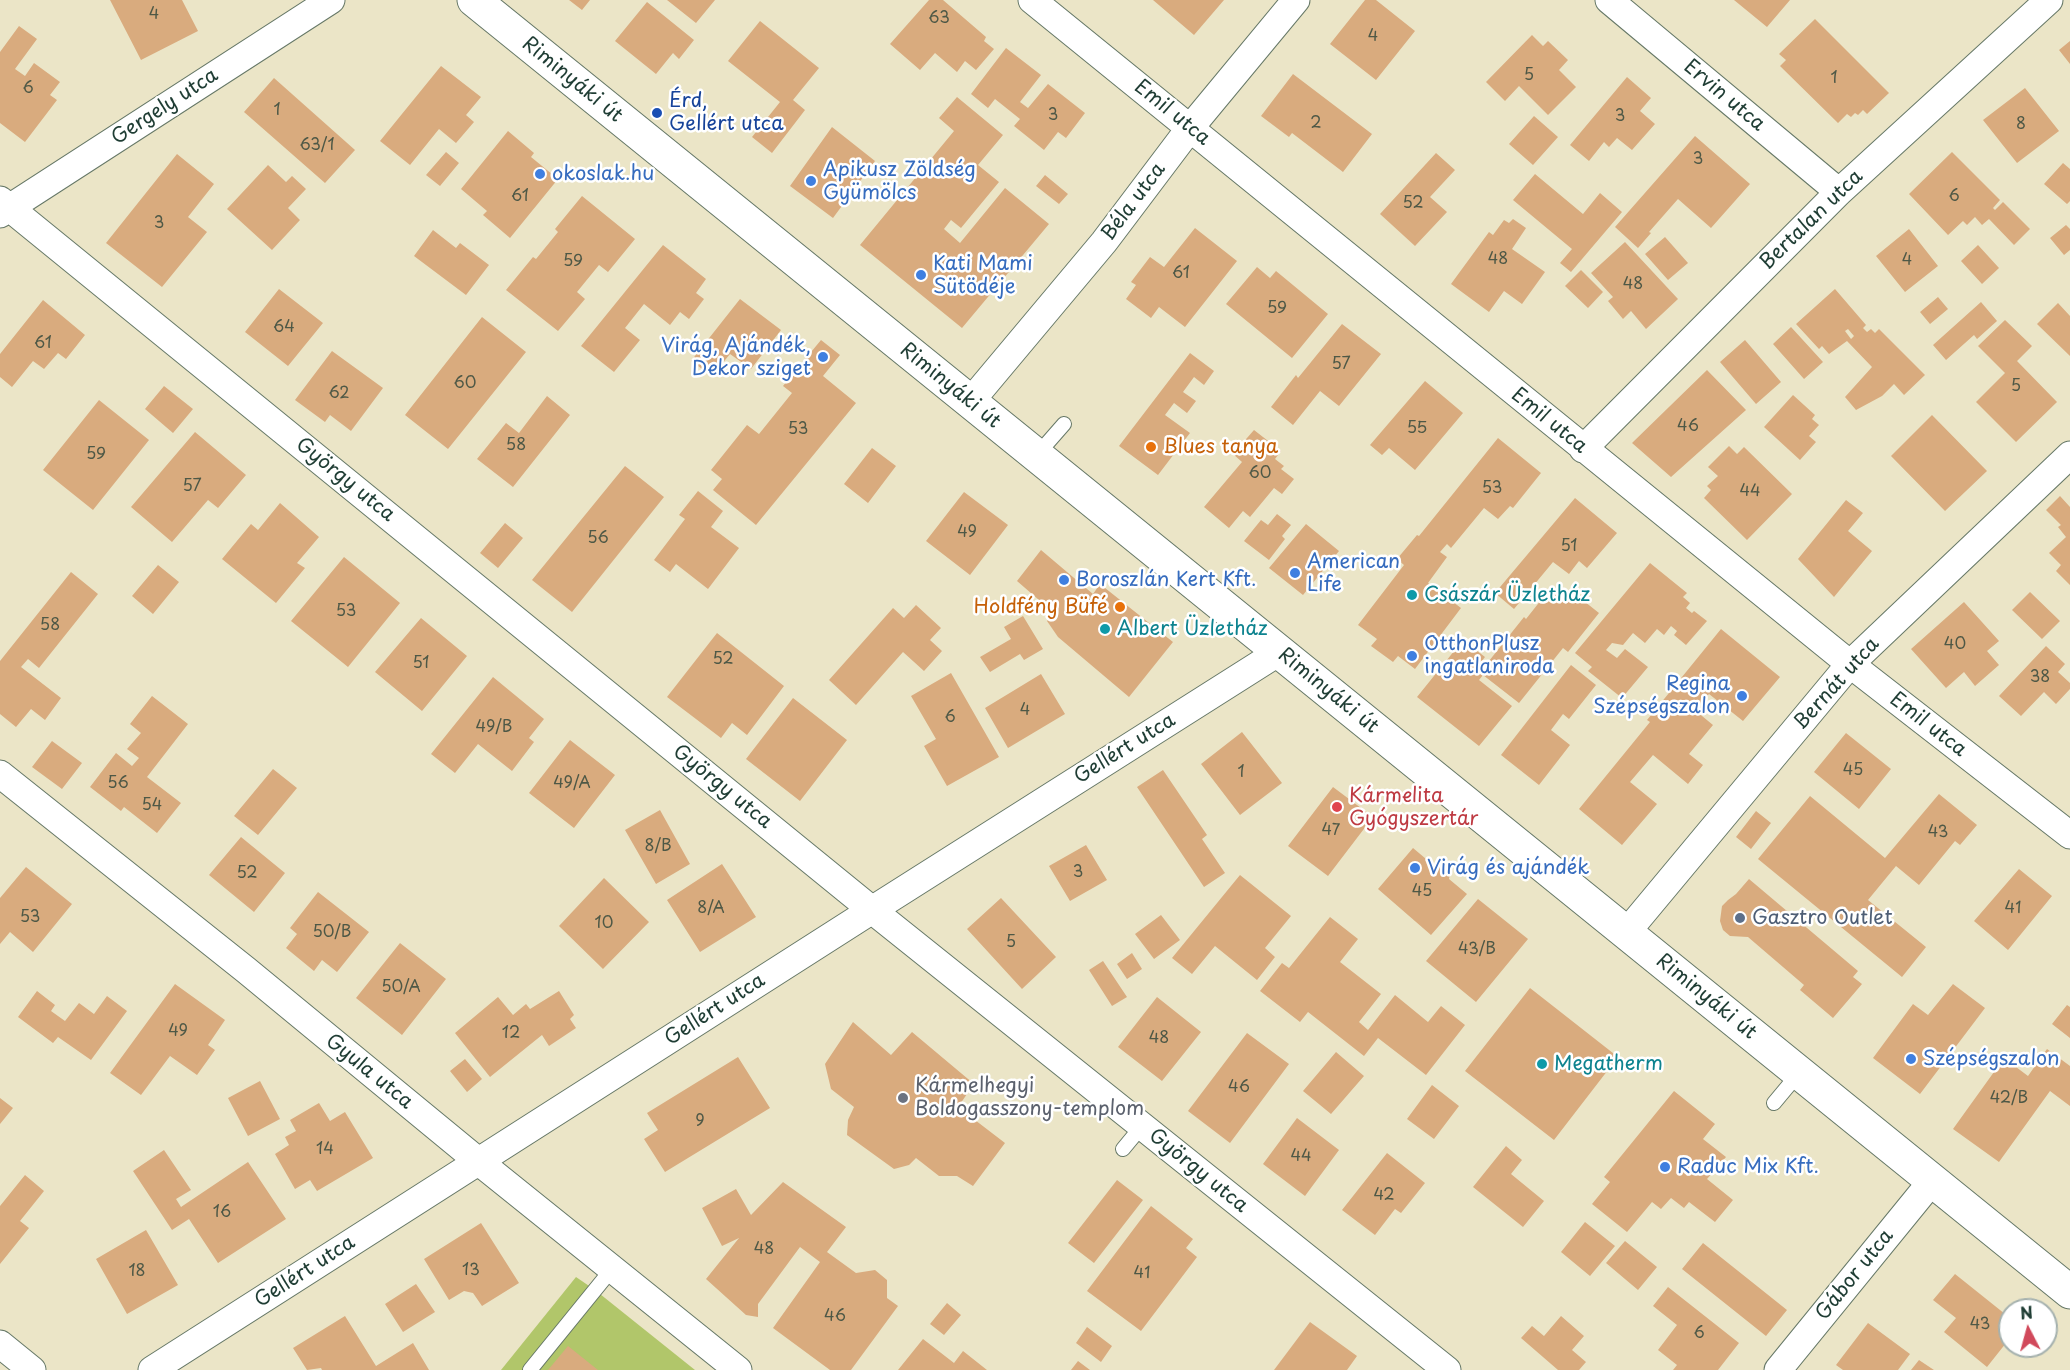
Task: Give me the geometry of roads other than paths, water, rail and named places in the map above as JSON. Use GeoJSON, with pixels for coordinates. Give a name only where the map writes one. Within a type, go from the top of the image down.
{"type":"FeatureCollection","features":[{"type":"Feature","properties":{"kind":"main road","name":"Riminyáki út"},"geometry":{"type":"LineString","coordinates":[[474,0],[2070,1292]]}},
{"type":"Feature","properties":{"kind":"street","name":"Gergely utca"},"geometry":{"type":"LineString","coordinates":[[3,208],[330,0]]}},
{"type":"Feature","properties":{"kind":"street","name":"Emil utca"},"geometry":{"type":"LineString","coordinates":[[1032,0],[1850,664],[2070,835]]}},
{"type":"Feature","properties":{"kind":"street","name":"Béla utca"},"geometry":{"type":"LineString","coordinates":[[970,402],[1104,242],[1190,128],[1296,0]]}},
{"type":"Feature","properties":{"kind":"street","name":"Ervin utca"},"geometry":{"type":"LineString","coordinates":[[1610,0],[1839,192]]}},
{"type":"Feature","properties":{"kind":"street","name":"Bertalan utca"},"geometry":{"type":"LineString","coordinates":[[1583,449],[1839,192],[2049,0]]}},
{"type":"Feature","properties":{"kind":"street","name":"György utca"},"geometry":{"type":"LineString","coordinates":[[3,208],[872,910],[1447,1370]]}},
{"type":"Feature","properties":{"kind":"street","name":"Bernát utca"},"geometry":{"type":"LineString","coordinates":[[1626,933],[1850,664],[2070,455]]}},
{"type":"Feature","properties":{"kind":"street","name":"Gellért utca"},"geometry":{"type":"LineString","coordinates":[[152,1370],[1279,652]]}},
{"type":"Feature","properties":{"kind":"street","name":"Gyula utca"},"geometry":{"type":"LineString","coordinates":[[0,774],[246,970],[478,1161],[738,1370]]}},
{"type":"Feature","properties":{"kind":"street","name":"Gábor utca"},"geometry":{"type":"LineString","coordinates":[[1778,1370],[1932,1181]]}},
{"type":"Feature","properties":{"kind":"street"},"geometry":{"type":"LineString","coordinates":[[0,1344],[32,1370]]}},
{"type":"Feature","properties":{"kind":"lane"},"geometry":{"type":"LineString","coordinates":[[1036,456],[1064,424]]}},
{"type":"Feature","properties":{"kind":"lane"},"geometry":{"type":"LineString","coordinates":[[1774,1103],[1800,1073]]}},
{"type":"Feature","properties":{"kind":"lane"},"geometry":{"type":"LineString","coordinates":[[1123,1149],[1142,1126]]}},
{"type":"Feature","properties":{"kind":"lane"},"geometry":{"type":"LineString","coordinates":[[530,1370],[612,1269]]}},
{"type":"Feature","properties":{"kind":"place","name":"Érd, Gellért utca"},"geometry":{"type":"Point","coordinates":[657,113]}},
{"type":"Feature","properties":{"kind":"place","name":"okoslak.hu"},"geometry":{"type":"Point","coordinates":[540,174]}},
{"type":"Feature","properties":{"kind":"place","name":"Apikusz Zöldség Gyümölcs"},"geometry":{"type":"Point","coordinates":[811,181]}},
{"type":"Feature","properties":{"kind":"place","name":"Kati Mami Sütödéje"},"geometry":{"type":"Point","coordinates":[921,275]}},
{"type":"Feature","properties":{"kind":"place","name":"Virág, Ajándék, Dekor sziget"},"geometry":{"type":"Point","coordinates":[823,357]}},
{"type":"Feature","properties":{"kind":"place","name":"Blues tanya"},"geometry":{"type":"Point","coordinates":[1151,447]}},
{"type":"Feature","properties":{"kind":"place","name":"American Life"},"geometry":{"type":"Point","coordinates":[1295,573]}},
{"type":"Feature","properties":{"kind":"place","name":"Boroszlán Kert Kft."},"geometry":{"type":"Point","coordinates":[1064,580]}},
{"type":"Feature","properties":{"kind":"place","name":"Császár Üzletház"},"geometry":{"type":"Point","coordinates":[1412,595]}},
{"type":"Feature","properties":{"kind":"place","name":"Holdfény Büfé"},"geometry":{"type":"Point","coordinates":[1120,607]}},
{"type":"Feature","properties":{"kind":"place","name":"Albert Üzletház"},"geometry":{"type":"Point","coordinates":[1105,629]}},
{"type":"Feature","properties":{"kind":"place","name":"OtthonPlusz ingatlaniroda"},"geometry":{"type":"Point","coordinates":[1412,656]}},
{"type":"Feature","properties":{"kind":"place","name":"Regina Szépségszalon"},"geometry":{"type":"Point","coordinates":[1742,696]}},
{"type":"Feature","properties":{"kind":"place","name":"Kármelita Gyógyszertár"},"geometry":{"type":"Point","coordinates":[1337,807]}},
{"type":"Feature","properties":{"kind":"place","name":"Virág és ajándék"},"geometry":{"type":"Point","coordinates":[1415,868]}},
{"type":"Feature","properties":{"kind":"place","name":"Gasztro Outlet"},"geometry":{"type":"Point","coordinates":[1740,918]}},
{"type":"Feature","properties":{"kind":"place","name":"Szépségszalon"},"geometry":{"type":"Point","coordinates":[1911,1059]}},
{"type":"Feature","properties":{"kind":"place","name":"Megatherm"},"geometry":{"type":"Point","coordinates":[1542,1064]}},
{"type":"Feature","properties":{"kind":"place","name":"Kármelhegyi Boldogasszony-templom"},"geometry":{"type":"Point","coordinates":[903,1098]}},
{"type":"Feature","properties":{"kind":"place","name":"Raduc Mix Kft."},"geometry":{"type":"Point","coordinates":[1665,1167]}}]}
